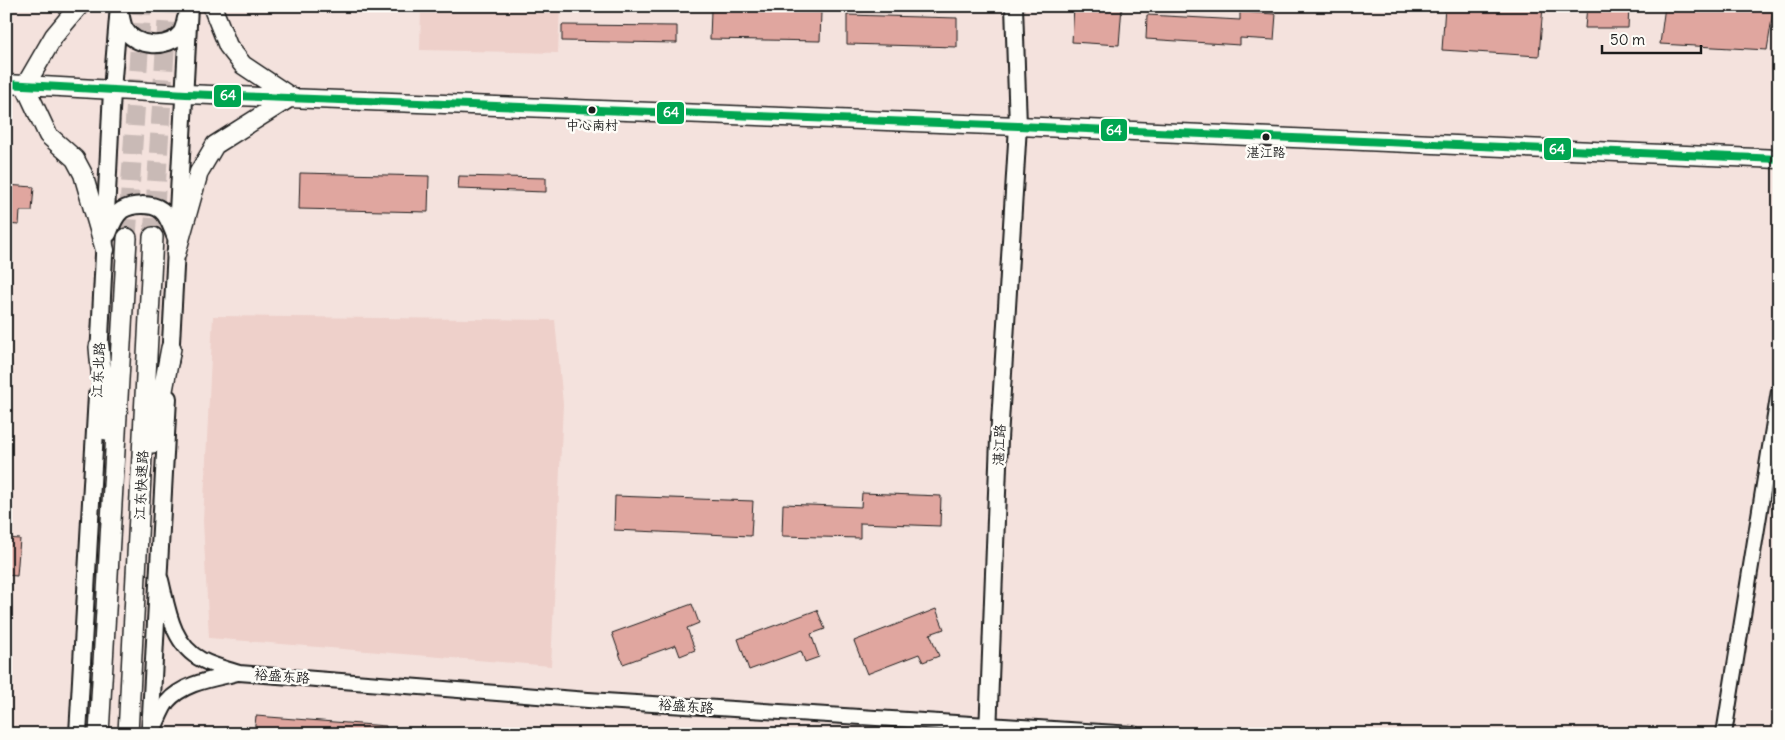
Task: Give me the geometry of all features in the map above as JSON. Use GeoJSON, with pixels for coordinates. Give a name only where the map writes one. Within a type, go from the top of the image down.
{"type":"FeatureCollection","features":[{"type":"Feature","properties":{"kind":"highway","name":"江东快速路"},"geometry":{"type":"LineString","coordinates":[[128,734],[154,237]]}},
{"type":"Feature","properties":{"kind":"highway","name":"江东快速路"},"geometry":{"type":"LineString","coordinates":[[99,734],[127,238]]}},
{"type":"Feature","properties":{"kind":"highway"},"geometry":{"type":"LineString","coordinates":[[99,347],[111,508]]}},
{"type":"Feature","properties":{"kind":"highway"},"geometry":{"type":"LineString","coordinates":[[140,508],[171,348]]}},
{"type":"Feature","properties":{"kind":"main road"},"geometry":{"type":"LineString","coordinates":[[25,86],[54,36],[79,6]]}},
{"type":"Feature","properties":{"kind":"main road"},"geometry":{"type":"LineString","coordinates":[[212,6],[228,46],[243,65],[291,97]]}},
{"type":"Feature","properties":{"kind":"main road","name":"湛江路"},"geometry":{"type":"LineString","coordinates":[[988,730],[998,439],[1018,126],[1014,6]]}},
{"type":"Feature","properties":{"kind":"main road"},"geometry":{"type":"LineString","coordinates":[[119,7],[124,28],[133,38],[146,43],[161,44],[175,38],[182,31],[189,8]]}},
{"type":"Feature","properties":{"kind":"main road","name":"江东北路"},"geometry":{"type":"LineString","coordinates":[[78,734],[112,90],[119,7]]}},
{"type":"Feature","properties":{"kind":"main road"},"geometry":{"type":"LineString","coordinates":[[151,734],[189,8]]}},
{"type":"Feature","properties":{"kind":"main road"},"geometry":{"type":"LineString","coordinates":[[6,84],[186,94],[1018,126],[1779,159]]}},
{"type":"Feature","properties":{"kind":"main road"},"geometry":{"type":"LineString","coordinates":[[25,86],[48,135],[75,159],[83,174],[105,244]]}},
{"type":"Feature","properties":{"kind":"main road"},"geometry":{"type":"LineString","coordinates":[[176,247],[198,172],[215,146],[291,97]]}},
{"type":"Feature","properties":{"kind":"main road"},"geometry":{"type":"LineString","coordinates":[[105,244],[115,218],[122,211],[137,205],[161,210],[170,222],[176,247]]}},
{"type":"Feature","properties":{"kind":"street"},"geometry":{"type":"LineString","coordinates":[[1724,734],[1779,391]]}},
{"type":"Feature","properties":{"kind":"street","name":"裕盛东路"},"geometry":{"type":"LineString","coordinates":[[159,572],[172,623],[183,646],[202,660],[239,673],[988,730],[1133,734]]}},
{"type":"Feature","properties":{"kind":"street","name":"裕盛东路"},"geometry":{"type":"LineString","coordinates":[[151,734],[167,703],[181,691],[203,681],[239,673]]}},
{"type":"Feature","properties":{"kind":"shaded area"},"geometry":{"type":"Polygon","coordinates":[[[421,6],[560,6],[558,53],[420,50],[421,6]]]}},
{"type":"Feature","properties":{"kind":"shaded area"},"geometry":{"type":"Polygon","coordinates":[[[213,316],[555,320],[563,404],[551,666],[209,638],[203,521],[213,316]]]}},
{"type":"Feature","properties":{"kind":"building"},"geometry":{"type":"Polygon","coordinates":[[[1074,6],[1122,6],[1119,45],[1072,42],[1074,6]]]}},
{"type":"Feature","properties":{"kind":"building"},"geometry":{"type":"Polygon","coordinates":[[[1445,6],[1543,6],[1539,56],[1442,50],[1445,6]]]}},
{"type":"Feature","properties":{"kind":"building"},"geometry":{"type":"Polygon","coordinates":[[[1587,6],[1629,6],[1628,28],[1585,28],[1587,6]]]}},
{"type":"Feature","properties":{"kind":"building"},"geometry":{"type":"Polygon","coordinates":[[[1665,6],[1774,6],[1767,50],[1660,44],[1665,6]]]}},
{"type":"Feature","properties":{"kind":"building"},"geometry":{"type":"Polygon","coordinates":[[[711,10],[821,12],[820,41],[710,39],[711,10]]]}},
{"type":"Feature","properties":{"kind":"building"},"geometry":{"type":"Polygon","coordinates":[[[1240,12],[1276,14],[1274,40],[1240,38],[1240,45],[1146,39],[1147,15],[1240,20],[1240,12]]]}},
{"type":"Feature","properties":{"kind":"building"},"geometry":{"type":"Polygon","coordinates":[[[847,15],[957,18],[957,47],[847,44],[847,15]]]}},
{"type":"Feature","properties":{"kind":"building"},"geometry":{"type":"Polygon","coordinates":[[[562,25],[677,26],[677,43],[562,41],[562,25]]]}},
{"type":"Feature","properties":{"kind":"building"},"geometry":{"type":"Polygon","coordinates":[[[300,173],[429,176],[428,212],[299,209],[300,173]]]}},
{"type":"Feature","properties":{"kind":"building"},"geometry":{"type":"Polygon","coordinates":[[[459,176],[546,178],[546,192],[458,189],[459,176]]]}},
{"type":"Feature","properties":{"kind":"building"},"geometry":{"type":"Polygon","coordinates":[[[6,185],[34,187],[32,211],[20,211],[19,225],[6,224],[6,185]]]}},
{"type":"Feature","properties":{"kind":"building"},"geometry":{"type":"Polygon","coordinates":[[[862,493],[941,496],[940,526],[860,523],[860,538],[782,536],[783,504],[861,507],[862,493]]]}},
{"type":"Feature","properties":{"kind":"building"},"geometry":{"type":"Polygon","coordinates":[[[615,496],[753,501],[751,536],[614,530],[615,496]]]}},
{"type":"Feature","properties":{"kind":"building"},"geometry":{"type":"Polygon","coordinates":[[[6,538],[20,539],[17,576],[6,575],[6,538]]]}},
{"type":"Feature","properties":{"kind":"building"},"geometry":{"type":"Polygon","coordinates":[[[692,604],[699,623],[687,628],[695,650],[680,656],[676,645],[623,664],[612,633],[692,604]]]}},
{"type":"Feature","properties":{"kind":"building"},"geometry":{"type":"Polygon","coordinates":[[[936,609],[944,629],[930,634],[939,656],[923,662],[919,654],[867,674],[854,641],[936,609]]]}},
{"type":"Feature","properties":{"kind":"building"},"geometry":{"type":"Polygon","coordinates":[[[817,610],[825,629],[811,634],[819,657],[805,662],[801,651],[749,670],[738,639],[817,610]]]}},
{"type":"Feature","properties":{"kind":"building"},"geometry":{"type":"Polygon","coordinates":[[[256,716],[386,726],[386,734],[254,734],[256,716]]]}},
{"type":"Feature","properties":{"kind":"tunnel"},"geometry":{"type":"LineString","coordinates":[[127,238],[142,6]]}},
{"type":"Feature","properties":{"kind":"tunnel"},"geometry":{"type":"LineString","coordinates":[[153,237],[168,6]]}},
{"type":"Feature","properties":{"kind":"transit line","name":"64"},"geometry":{"type":"LineString","coordinates":[[6,84],[186,94],[1018,126],[1779,159]]}},
{"type":"Feature","properties":{"kind":"place","name":"中心南村"},"geometry":{"type":"Point","coordinates":[592,110]}},
{"type":"Feature","properties":{"kind":"place","name":"湛江路"},"geometry":{"type":"Point","coordinates":[1266,137]}}]}
